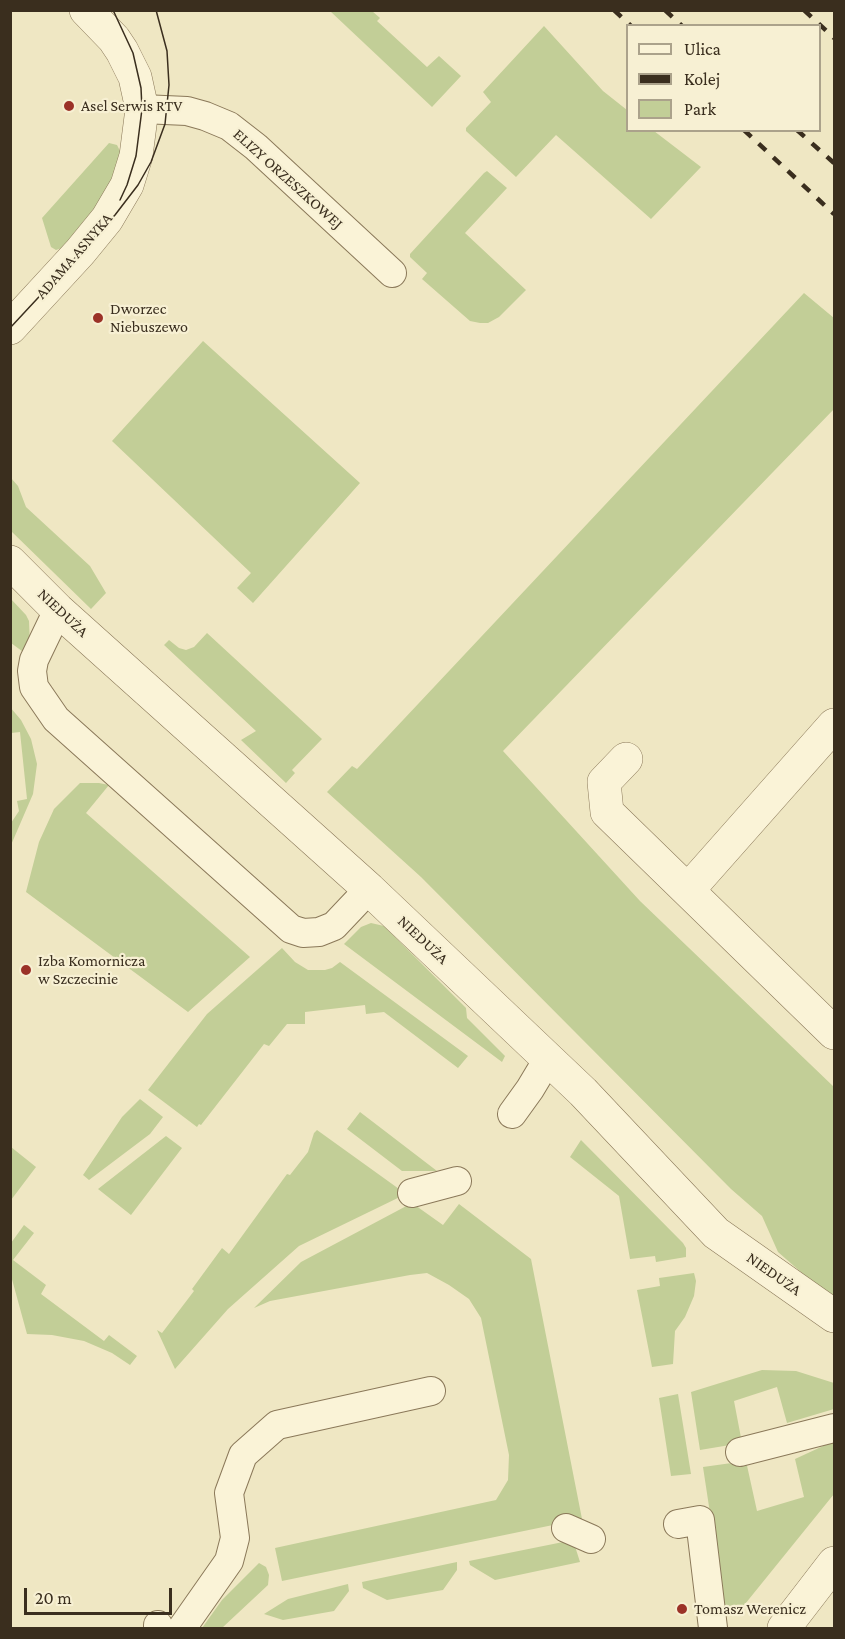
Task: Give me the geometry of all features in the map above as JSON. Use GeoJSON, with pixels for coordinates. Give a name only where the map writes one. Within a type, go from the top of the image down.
{"type":"FeatureCollection","features":[{"type":"Feature","properties":{"kind":"street"},"geometry":{"type":"LineString","coordinates":[[86,10],[122,51],[135,78],[142,109]]}},
{"type":"Feature","properties":{"kind":"street","name":"ADAMA ASNYKA"},"geometry":{"type":"LineString","coordinates":[[10,328],[80,252],[113,211],[127,186],[134,166],[139,144],[142,109]]}},
{"type":"Feature","properties":{"kind":"street","name":"NIEDUŻA"},"geometry":{"type":"LineString","coordinates":[[10,562],[58,610],[369,889],[583,1092],[716,1233],[834,1316]]}},
{"type":"Feature","properties":{"kind":"street"},"geometry":{"type":"LineString","coordinates":[[688,890],[834,725]]}},
{"type":"Feature","properties":{"kind":"street"},"geometry":{"type":"LineString","coordinates":[[626,759],[604,782],[608,812],[834,1033]]}},
{"type":"Feature","properties":{"kind":"street"},"geometry":{"type":"LineString","coordinates":[[784,1629],[834,1563]]}},
{"type":"Feature","properties":{"kind":"lane","name":"ELIZY ORZESZKOWEJ"},"geometry":{"type":"LineString","coordinates":[[142,109],[167,109],[196,113],[229,126],[256,147],[392,273]]}},
{"type":"Feature","properties":{"kind":"lane"},"geometry":{"type":"LineString","coordinates":[[58,610],[34,660],[32,671],[34,687],[56,719],[291,929],[303,933],[319,932],[334,926],[369,889]]}},
{"type":"Feature","properties":{"kind":"lane"},"geometry":{"type":"LineString","coordinates":[[512,1114],[548,1059]]}},
{"type":"Feature","properties":{"kind":"lane"},"geometry":{"type":"LineString","coordinates":[[412,1193],[457,1181]]}},
{"type":"Feature","properties":{"kind":"lane"},"geometry":{"type":"LineString","coordinates":[[166,1628],[229,1561],[235,1538],[229,1493],[243,1455],[277,1425],[431,1391]]}},
{"type":"Feature","properties":{"kind":"lane"},"geometry":{"type":"LineString","coordinates":[[740,1452],[834,1428]]}},
{"type":"Feature","properties":{"kind":"lane"},"geometry":{"type":"LineString","coordinates":[[678,1524],[700,1520],[713,1629]]}},
{"type":"Feature","properties":{"kind":"green space"},"geometry":{"type":"Polygon","coordinates":[[[330,11],[372,11],[380,18],[377,21],[427,67],[439,56],[461,76],[432,107],[330,11]]]}},
{"type":"Feature","properties":{"kind":"green space"},"geometry":{"type":"Polygon","coordinates":[[[544,26],[603,91],[626,109],[626,132],[655,132],[701,167],[651,219],[556,135],[516,177],[466,131],[466,128],[491,102],[483,92],[544,26]]]}},
{"type":"Feature","properties":{"kind":"green space"},"geometry":{"type":"Polygon","coordinates":[[[109,143],[117,145],[121,153],[111,181],[99,203],[62,248],[56,250],[51,247],[42,218],[109,143]]]}},
{"type":"Feature","properties":{"kind":"green space"},"geometry":{"type":"Polygon","coordinates":[[[487,171],[507,188],[465,233],[526,290],[499,317],[488,323],[480,323],[470,321],[422,279],[427,273],[410,257],[410,254],[487,171]]]}},
{"type":"Feature","properties":{"kind":"green space"},"geometry":{"type":"Polygon","coordinates":[[[804,293],[834,318],[834,409],[503,751],[640,901],[834,1087],[834,1301],[778,1252],[762,1216],[731,1189],[421,877],[327,792],[352,766],[357,769],[804,293]]]}},
{"type":"Feature","properties":{"kind":"green space"},"geometry":{"type":"Polygon","coordinates":[[[203,341],[360,483],[253,603],[237,588],[251,573],[112,441],[203,341]]]}},
{"type":"Feature","properties":{"kind":"green space"},"geometry":{"type":"Polygon","coordinates":[[[11,478],[18,486],[26,507],[90,566],[106,593],[91,609],[11,531],[11,478]]]}},
{"type":"Feature","properties":{"kind":"green space"},"geometry":{"type":"Polygon","coordinates":[[[10,598],[29,621],[30,646],[26,654],[11,643],[10,598]]]}},
{"type":"Feature","properties":{"kind":"green space"},"geometry":{"type":"Polygon","coordinates":[[[207,633],[322,739],[292,770],[295,773],[286,783],[241,740],[256,731],[164,645],[169,640],[179,648],[186,650],[194,647],[207,633]]]}},
{"type":"Feature","properties":{"kind":"green space"},"geometry":{"type":"Polygon","coordinates":[[[10,707],[21,720],[31,739],[37,764],[33,794],[11,845],[11,823],[19,811],[17,801],[27,799],[20,732],[11,733],[10,707]]]}},
{"type":"Feature","properties":{"kind":"green space"},"geometry":{"type":"Polygon","coordinates":[[[80,783],[109,785],[86,813],[250,957],[188,1012],[26,892],[39,842],[54,809],[80,783]]]}},
{"type":"Feature","properties":{"kind":"green space"},"geometry":{"type":"Polygon","coordinates":[[[371,923],[384,926],[466,1008],[467,1018],[505,1056],[502,1062],[344,944],[361,927],[371,923]]]}},
{"type":"Feature","properties":{"kind":"green space"},"geometry":{"type":"Polygon","coordinates":[[[282,948],[295,962],[308,970],[325,970],[340,962],[468,1056],[458,1068],[384,1012],[366,1014],[365,1005],[305,1012],[305,1024],[287,1024],[269,1046],[264,1044],[201,1125],[197,1127],[148,1090],[207,1014],[282,948]]]}},
{"type":"Feature","properties":{"kind":"green space"},"geometry":{"type":"Polygon","coordinates":[[[140,1099],[163,1117],[150,1134],[89,1180],[83,1175],[122,1117],[140,1099]]]}},
{"type":"Feature","properties":{"kind":"green space"},"geometry":{"type":"Polygon","coordinates":[[[360,1112],[437,1171],[402,1171],[347,1129],[360,1112]]]}},
{"type":"Feature","properties":{"kind":"green space"},"geometry":{"type":"Polygon","coordinates":[[[317,1130],[406,1194],[299,1246],[228,1309],[175,1369],[157,1330],[162,1333],[194,1291],[192,1289],[222,1248],[229,1254],[287,1174],[290,1175],[308,1152],[317,1130]]]}},
{"type":"Feature","properties":{"kind":"green space"},"geometry":{"type":"Polygon","coordinates":[[[166,1136],[182,1148],[131,1215],[98,1189],[166,1136]]]}},
{"type":"Feature","properties":{"kind":"green space"},"geometry":{"type":"Polygon","coordinates":[[[581,1140],[683,1243],[686,1248],[686,1257],[656,1262],[655,1256],[630,1259],[619,1196],[570,1157],[581,1140]]]}},
{"type":"Feature","properties":{"kind":"green space"},"geometry":{"type":"Polygon","coordinates":[[[11,1147],[36,1167],[10,1200],[11,1147]]]}},
{"type":"Feature","properties":{"kind":"green space"},"geometry":{"type":"Polygon","coordinates":[[[412,1203],[443,1225],[459,1204],[531,1259],[582,1519],[282,1581],[275,1548],[496,1500],[508,1480],[509,1455],[481,1318],[469,1299],[449,1285],[427,1273],[410,1275],[270,1301],[254,1308],[301,1262],[412,1203]]]}},
{"type":"Feature","properties":{"kind":"green space"},"geometry":{"type":"Polygon","coordinates":[[[24,1225],[34,1233],[13,1260],[46,1285],[41,1294],[104,1341],[109,1335],[137,1356],[130,1365],[112,1353],[84,1341],[52,1335],[27,1334],[10,1272],[11,1243],[24,1225]]]}},
{"type":"Feature","properties":{"kind":"green space"},"geometry":{"type":"Polygon","coordinates":[[[694,1273],[696,1281],[694,1296],[685,1317],[675,1331],[673,1364],[652,1367],[637,1290],[660,1286],[659,1278],[694,1273]]]}},
{"type":"Feature","properties":{"kind":"green space"},"geometry":{"type":"Polygon","coordinates":[[[762,1370],[796,1371],[834,1383],[834,1409],[787,1423],[777,1387],[734,1401],[742,1443],[700,1450],[691,1392],[762,1370]]]}},
{"type":"Feature","properties":{"kind":"green space"},"geometry":{"type":"Polygon","coordinates":[[[678,1394],[691,1474],[671,1476],[659,1398],[678,1394]]]}},
{"type":"Feature","properties":{"kind":"green space"},"geometry":{"type":"Polygon","coordinates":[[[834,1441],[834,1494],[741,1609],[731,1615],[725,1612],[703,1467],[746,1461],[757,1511],[804,1497],[795,1459],[834,1441]]]}},
{"type":"Feature","properties":{"kind":"green space"},"geometry":{"type":"Polygon","coordinates":[[[573,1540],[580,1562],[495,1580],[470,1565],[469,1561],[573,1540]]]}},
{"type":"Feature","properties":{"kind":"green space"},"geometry":{"type":"Polygon","coordinates":[[[457,1562],[457,1570],[443,1590],[387,1600],[363,1588],[362,1582],[457,1562]]]}},
{"type":"Feature","properties":{"kind":"green space"},"geometry":{"type":"Polygon","coordinates":[[[259,1563],[266,1567],[269,1575],[268,1585],[222,1628],[202,1628],[222,1600],[259,1563]]]}},
{"type":"Feature","properties":{"kind":"green space"},"geometry":{"type":"Polygon","coordinates":[[[348,1584],[349,1591],[334,1611],[283,1620],[264,1614],[288,1599],[348,1584]]]}},
{"type":"Feature","properties":{"kind":"tram line"},"geometry":{"type":"LineString","coordinates":[[113,10],[133,53],[141,88],[142,109],[136,156],[120,200]]}},
{"type":"Feature","properties":{"kind":"tram line"},"geometry":{"type":"LineString","coordinates":[[10,328],[115,215],[138,185],[151,162],[165,124],[169,85],[167,51],[156,10]]}},
{"type":"Feature","properties":{"kind":"railway"},"geometry":{"type":"LineString","coordinates":[[614,10],[629,24]]}},
{"type":"Feature","properties":{"kind":"railway"},"geometry":{"type":"LineString","coordinates":[[665,10],[680,24]]}},
{"type":"Feature","properties":{"kind":"railway"},"geometry":{"type":"LineString","coordinates":[[804,10],[819,24]]}},
{"type":"Feature","properties":{"kind":"railway"},"geometry":{"type":"LineString","coordinates":[[821,26],[834,38]]}},
{"type":"Feature","properties":{"kind":"railway"},"geometry":{"type":"LineString","coordinates":[[746,132],[834,214]]}},
{"type":"Feature","properties":{"kind":"railway"},"geometry":{"type":"LineString","coordinates":[[799,132],[834,163]]}},
{"type":"Feature","properties":{"kind":"place","name":"Asel Serwis RTV"},"geometry":{"type":"Point","coordinates":[69,106]}},
{"type":"Feature","properties":{"kind":"place","name":"Dworzec Niebuszewo"},"geometry":{"type":"Point","coordinates":[98,318]}},
{"type":"Feature","properties":{"kind":"place","name":"Izba Komornicza w Szczecinie"},"geometry":{"type":"Point","coordinates":[26,970]}},
{"type":"Feature","properties":{"kind":"place","name":"Tomasz Werenicz"},"geometry":{"type":"Point","coordinates":[682,1609]}}]}
